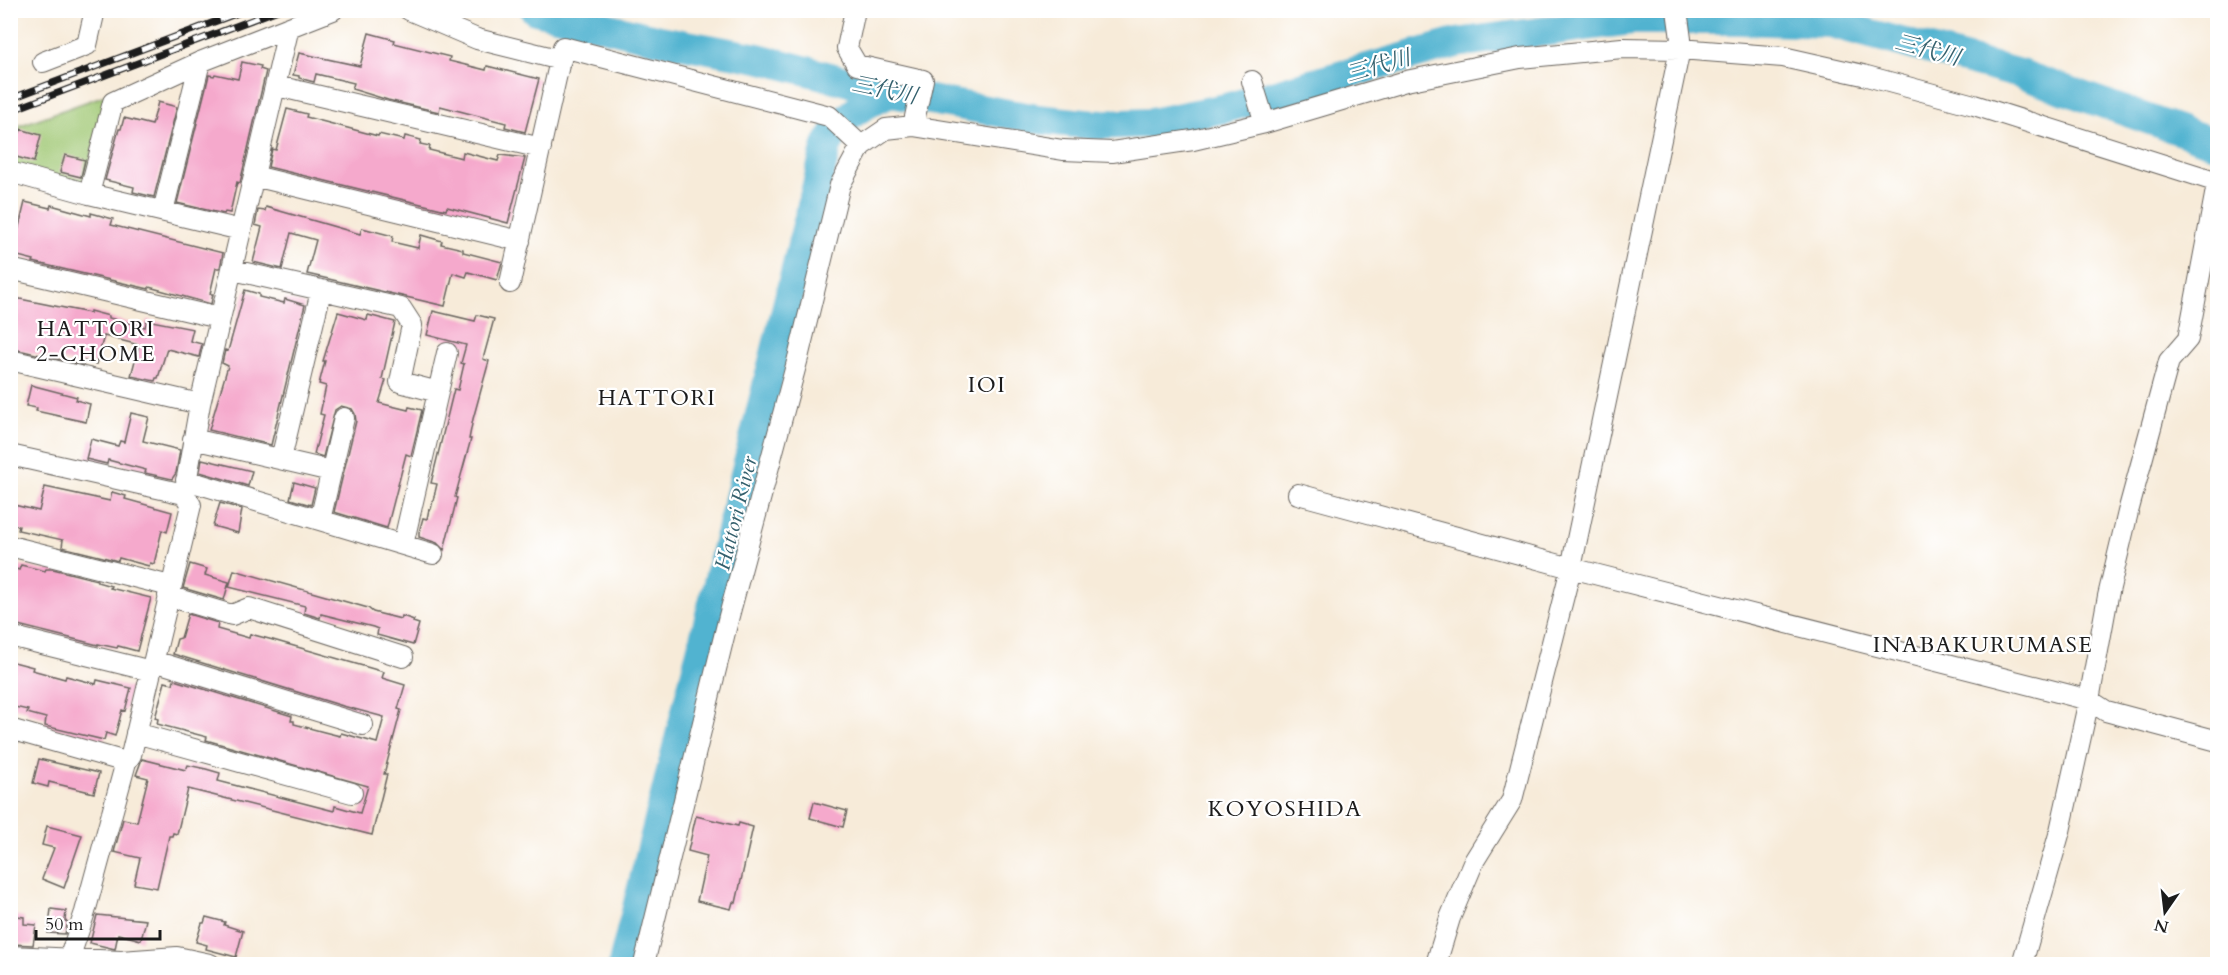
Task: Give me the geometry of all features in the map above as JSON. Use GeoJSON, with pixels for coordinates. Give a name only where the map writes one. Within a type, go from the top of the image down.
{"type":"FeatureCollection","features":[{"type":"Feature","properties":{"kind":"street"},"geometry":{"type":"LineString","coordinates":[[43,62],[87,45],[95,10]]}},
{"type":"Feature","properties":{"kind":"street"},"geometry":{"type":"LineString","coordinates":[[89,194],[113,102],[200,62],[333,10]]}},
{"type":"Feature","properties":{"kind":"street"},"geometry":{"type":"LineString","coordinates":[[409,10],[477,39],[561,60]]}},
{"type":"Feature","properties":{"kind":"street"},"geometry":{"type":"LineString","coordinates":[[855,10],[847,48],[857,65],[923,80],[914,123]]}},
{"type":"Feature","properties":{"kind":"street"},"geometry":{"type":"LineString","coordinates":[[1436,964],[1450,918],[1474,861],[1512,800],[1571,568],[1680,44],[1677,10]]}},
{"type":"Feature","properties":{"kind":"street"},"geometry":{"type":"LineString","coordinates":[[69,959],[85,912],[126,762],[131,754],[191,505],[185,487],[200,404],[277,86],[289,27]]}},
{"type":"Feature","properties":{"kind":"street"},"geometry":{"type":"LineString","coordinates":[[644,964],[729,616],[798,357],[840,185],[857,142],[886,129],[914,123],[1063,150],[1112,152],[1193,141],[1406,81],[1520,58],[1680,44],[1783,57],[1863,75],[1974,105],[2217,181],[2188,339],[2169,361],[2128,512],[2108,596],[2089,700],[2060,831],[2022,964]]}},
{"type":"Feature","properties":{"kind":"street"},"geometry":{"type":"LineString","coordinates":[[510,283],[563,47],[829,116],[857,142]]}},
{"type":"Feature","properties":{"kind":"street"},"geometry":{"type":"LineString","coordinates":[[163,211],[200,62]]}},
{"type":"Feature","properties":{"kind":"street"},"geometry":{"type":"LineString","coordinates":[[1253,83],[1264,121]]}},
{"type":"Feature","properties":{"kind":"street"},"geometry":{"type":"LineString","coordinates":[[277,86],[540,148]]}},
{"type":"Feature","properties":{"kind":"street"},"geometry":{"type":"LineString","coordinates":[[10,172],[89,194],[241,230]]}},
{"type":"Feature","properties":{"kind":"street"},"geometry":{"type":"LineString","coordinates":[[254,176],[520,241]]}},
{"type":"Feature","properties":{"kind":"street"},"geometry":{"type":"LineString","coordinates":[[10,269],[219,318]]}},
{"type":"Feature","properties":{"kind":"street"},"geometry":{"type":"LineString","coordinates":[[233,270],[400,308],[412,325],[400,382],[438,392]]}},
{"type":"Feature","properties":{"kind":"street"},"geometry":{"type":"LineString","coordinates":[[281,459],[321,291]]}},
{"type":"Feature","properties":{"kind":"street"},"geometry":{"type":"LineString","coordinates":[[403,545],[447,354]]}},
{"type":"Feature","properties":{"kind":"street"},"geometry":{"type":"LineString","coordinates":[[10,360],[200,404]]}},
{"type":"Feature","properties":{"kind":"street"},"geometry":{"type":"LineString","coordinates":[[320,520],[344,418]]}},
{"type":"Feature","properties":{"kind":"street"},"geometry":{"type":"LineString","coordinates":[[194,439],[331,471]]}},
{"type":"Feature","properties":{"kind":"street"},"geometry":{"type":"LineString","coordinates":[[10,455],[185,487],[320,520],[433,554]]}},
{"type":"Feature","properties":{"kind":"street"},"geometry":{"type":"LineString","coordinates":[[1298,494],[1571,568],[2089,700],[2106,711],[2217,741]]}},
{"type":"Feature","properties":{"kind":"street"},"geometry":{"type":"LineString","coordinates":[[10,546],[169,591],[232,615],[249,608],[403,657]]}},
{"type":"Feature","properties":{"kind":"street"},"geometry":{"type":"LineString","coordinates":[[10,636],[152,666],[363,725]]}},
{"type":"Feature","properties":{"kind":"street"},"geometry":{"type":"LineString","coordinates":[[10,729],[126,762]]}},
{"type":"Feature","properties":{"kind":"street"},"geometry":{"type":"LineString","coordinates":[[136,733],[352,793]]}},
{"type":"Feature","properties":{"kind":"street"},"geometry":{"type":"LineString","coordinates":[[15,959],[121,961],[177,957],[210,964]]}},
{"type":"Feature","properties":{"kind":"green space"},"geometry":{"type":"Polygon","coordinates":[[[108,94],[83,186],[11,167],[10,129],[108,94]]]}},
{"type":"Feature","properties":{"kind":"building"},"geometry":{"type":"Polygon","coordinates":[[[369,33],[395,40],[394,43],[450,57],[449,61],[486,70],[487,66],[539,79],[525,132],[505,127],[506,123],[440,106],[439,112],[388,100],[352,89],[354,83],[316,74],[314,82],[293,75],[299,53],[360,66],[369,33]]]}},
{"type":"Feature","properties":{"kind":"building"},"geometry":{"type":"Polygon","coordinates":[[[242,62],[261,66],[260,69],[266,71],[240,183],[237,182],[230,213],[225,212],[224,214],[177,203],[209,75],[214,76],[215,74],[238,79],[242,62]]]}},
{"type":"Feature","properties":{"kind":"building"},"geometry":{"type":"Polygon","coordinates":[[[158,102],[177,107],[154,197],[133,192],[134,187],[105,180],[124,118],[152,125],[158,102]]]}},
{"type":"Feature","properties":{"kind":"building"},"geometry":{"type":"Polygon","coordinates":[[[287,109],[307,114],[306,117],[378,136],[379,134],[404,140],[405,136],[421,140],[420,144],[430,146],[429,150],[462,158],[463,152],[498,161],[500,155],[525,158],[508,223],[268,167],[272,149],[276,150],[287,109]]]}},
{"type":"Feature","properties":{"kind":"building"},"geometry":{"type":"Polygon","coordinates":[[[20,129],[41,135],[34,162],[13,156],[15,149],[11,148],[16,131],[20,132],[20,129]]]}},
{"type":"Feature","properties":{"kind":"building"},"geometry":{"type":"Polygon","coordinates":[[[65,155],[85,160],[81,177],[60,172],[65,155]]]}},
{"type":"Feature","properties":{"kind":"building"},"geometry":{"type":"Polygon","coordinates":[[[25,202],[50,208],[51,205],[91,216],[91,213],[113,219],[111,225],[223,253],[220,268],[216,268],[210,294],[213,294],[211,304],[149,287],[149,289],[33,262],[34,260],[10,254],[10,230],[18,231],[25,202]]]}},
{"type":"Feature","properties":{"kind":"building"},"geometry":{"type":"Polygon","coordinates":[[[266,207],[360,234],[362,228],[393,236],[392,242],[418,248],[421,235],[442,241],[441,244],[463,249],[463,252],[502,262],[497,280],[468,272],[466,277],[453,273],[445,306],[307,274],[316,240],[291,233],[282,269],[253,262],[262,227],[255,225],[258,210],[265,211],[266,207]]]}},
{"type":"Feature","properties":{"kind":"building"},"geometry":{"type":"Polygon","coordinates":[[[245,290],[259,294],[259,297],[284,303],[285,299],[305,305],[271,445],[209,430],[228,366],[222,363],[225,350],[228,351],[245,290]]]}},
{"type":"Feature","properties":{"kind":"building"},"geometry":{"type":"Polygon","coordinates":[[[10,297],[90,313],[90,311],[145,327],[147,320],[193,329],[190,341],[202,344],[199,357],[167,349],[155,381],[131,376],[139,345],[104,336],[96,364],[84,361],[83,365],[10,348],[10,331],[14,316],[10,315],[10,297]]]}},
{"type":"Feature","properties":{"kind":"building"},"geometry":{"type":"Polygon","coordinates":[[[433,311],[475,321],[477,315],[494,319],[483,359],[489,361],[473,419],[469,439],[471,439],[455,497],[457,498],[444,550],[437,543],[419,537],[419,532],[423,518],[427,519],[429,509],[431,509],[437,484],[431,483],[454,389],[458,390],[466,345],[427,335],[433,311]]]}},
{"type":"Feature","properties":{"kind":"building"},"geometry":{"type":"Polygon","coordinates":[[[338,312],[367,320],[368,315],[395,322],[382,379],[386,380],[379,403],[408,410],[409,407],[422,410],[411,456],[406,454],[387,528],[334,512],[356,421],[352,409],[341,406],[335,410],[323,457],[314,454],[324,415],[320,414],[326,386],[319,384],[325,361],[323,361],[338,312]]]}},
{"type":"Feature","properties":{"kind":"building"},"geometry":{"type":"Polygon","coordinates":[[[31,385],[77,397],[76,400],[90,404],[86,422],[36,411],[37,408],[26,406],[31,385]]]}},
{"type":"Feature","properties":{"kind":"building"},"geometry":{"type":"Polygon","coordinates":[[[131,413],[149,417],[143,441],[180,450],[176,473],[172,479],[145,473],[146,470],[108,460],[107,464],[86,459],[91,439],[118,446],[120,441],[124,442],[131,413]]]}},
{"type":"Feature","properties":{"kind":"building"},"geometry":{"type":"Polygon","coordinates":[[[202,459],[252,471],[248,486],[200,472],[202,459]]]}},
{"type":"Feature","properties":{"kind":"building"},"geometry":{"type":"Polygon","coordinates":[[[294,482],[315,488],[311,505],[290,499],[294,482]]]}},
{"type":"Feature","properties":{"kind":"building"},"geometry":{"type":"Polygon","coordinates":[[[45,487],[110,501],[112,492],[126,496],[125,499],[172,512],[167,532],[162,530],[154,564],[150,563],[149,566],[119,558],[118,561],[62,547],[63,540],[18,530],[19,526],[10,524],[14,505],[39,511],[45,487]]]}},
{"type":"Feature","properties":{"kind":"building"},"geometry":{"type":"Polygon","coordinates":[[[220,503],[242,509],[238,533],[213,526],[220,503]]]}},
{"type":"Feature","properties":{"kind":"building"},"geometry":{"type":"Polygon","coordinates":[[[190,564],[207,569],[205,575],[229,582],[224,600],[183,588],[190,564]]]}},
{"type":"Feature","properties":{"kind":"building"},"geometry":{"type":"Polygon","coordinates":[[[21,565],[45,571],[53,569],[97,580],[97,582],[111,586],[110,588],[151,598],[137,651],[118,646],[117,648],[98,645],[10,623],[10,567],[19,570],[21,565]]]}},
{"type":"Feature","properties":{"kind":"building"},"geometry":{"type":"Polygon","coordinates":[[[234,570],[368,608],[373,612],[414,620],[413,622],[419,624],[413,645],[377,635],[378,629],[373,627],[321,614],[320,618],[304,613],[305,606],[229,587],[234,570]]]}},
{"type":"Feature","properties":{"kind":"building"},"geometry":{"type":"Polygon","coordinates":[[[188,614],[218,623],[217,629],[249,638],[250,634],[384,672],[382,678],[405,685],[372,835],[188,789],[177,834],[173,833],[169,836],[157,888],[134,884],[140,858],[114,852],[123,819],[137,822],[148,778],[136,775],[142,759],[186,770],[188,765],[206,769],[220,773],[218,781],[334,811],[335,806],[360,813],[368,786],[157,724],[158,719],[155,718],[165,682],[173,684],[174,680],[292,716],[291,721],[294,721],[294,724],[377,743],[384,717],[173,654],[177,639],[181,638],[188,614]]]}},
{"type":"Feature","properties":{"kind":"building"},"geometry":{"type":"Polygon","coordinates":[[[10,661],[65,679],[66,676],[96,684],[97,680],[131,688],[115,736],[106,733],[104,740],[45,726],[46,718],[27,713],[28,710],[10,706],[10,661]]]}},
{"type":"Feature","properties":{"kind":"building"},"geometry":{"type":"Polygon","coordinates":[[[39,759],[99,773],[94,793],[49,782],[48,787],[33,783],[39,759]]]}},
{"type":"Feature","properties":{"kind":"building"},"geometry":{"type":"Polygon","coordinates":[[[814,802],[847,811],[843,827],[810,818],[814,802]]]}},
{"type":"Feature","properties":{"kind":"building"},"geometry":{"type":"Polygon","coordinates":[[[696,816],[738,826],[739,823],[753,827],[736,903],[733,902],[731,909],[697,901],[707,856],[688,851],[696,816]]]}},
{"type":"Feature","properties":{"kind":"building"},"geometry":{"type":"Polygon","coordinates":[[[47,826],[82,835],[64,888],[42,879],[54,848],[42,845],[47,826]]]}},
{"type":"Feature","properties":{"kind":"building"},"geometry":{"type":"Polygon","coordinates":[[[51,909],[66,911],[65,921],[68,922],[65,934],[48,933],[51,909]]]}},
{"type":"Feature","properties":{"kind":"building"},"geometry":{"type":"Polygon","coordinates":[[[10,915],[24,917],[24,924],[36,925],[33,945],[10,944],[10,915]]]}},
{"type":"Feature","properties":{"kind":"building"},"geometry":{"type":"Polygon","coordinates":[[[97,915],[146,920],[141,940],[118,934],[115,949],[90,943],[97,915]]]}},
{"type":"Feature","properties":{"kind":"building"},"geometry":{"type":"Polygon","coordinates":[[[206,917],[225,922],[224,925],[243,931],[236,957],[206,949],[207,945],[196,942],[206,917]]]}},
{"type":"Feature","properties":{"kind":"waterway","name":"三代川"},"geometry":{"type":"LineString","coordinates":[[535,10],[660,40],[758,58],[891,93],[1037,119],[1094,125],[1151,123],[1226,108],[1456,43],[1633,20],[1830,23],[2020,74],[2218,144]]}},
{"type":"Feature","properties":{"kind":"waterway","name":"Hattori River"},"geometry":{"type":"LineString","coordinates":[[623,964],[827,145],[840,126],[854,113],[870,102],[891,93]]}},
{"type":"Feature","properties":{"kind":"railway"},"geometry":{"type":"LineString","coordinates":[[10,99],[246,10]]}},
{"type":"Feature","properties":{"kind":"railway"},"geometry":{"type":"LineString","coordinates":[[10,111],[278,10]]}},
{"type":"Feature","properties":{"kind":"district","name":"HATTORI 2-CHOME"},"geometry":{"type":"Point","coordinates":[96,340]}},
{"type":"Feature","properties":{"kind":"district","name":"IOI"},"geometry":{"type":"Point","coordinates":[987,384]}},
{"type":"Feature","properties":{"kind":"district","name":"HATTORI"},"geometry":{"type":"Point","coordinates":[657,397]}},
{"type":"Feature","properties":{"kind":"district","name":"INABAKURUMASE"},"geometry":{"type":"Point","coordinates":[1983,644]}},
{"type":"Feature","properties":{"kind":"district","name":"KOYOSHIDA"},"geometry":{"type":"Point","coordinates":[1285,808]}}]}
